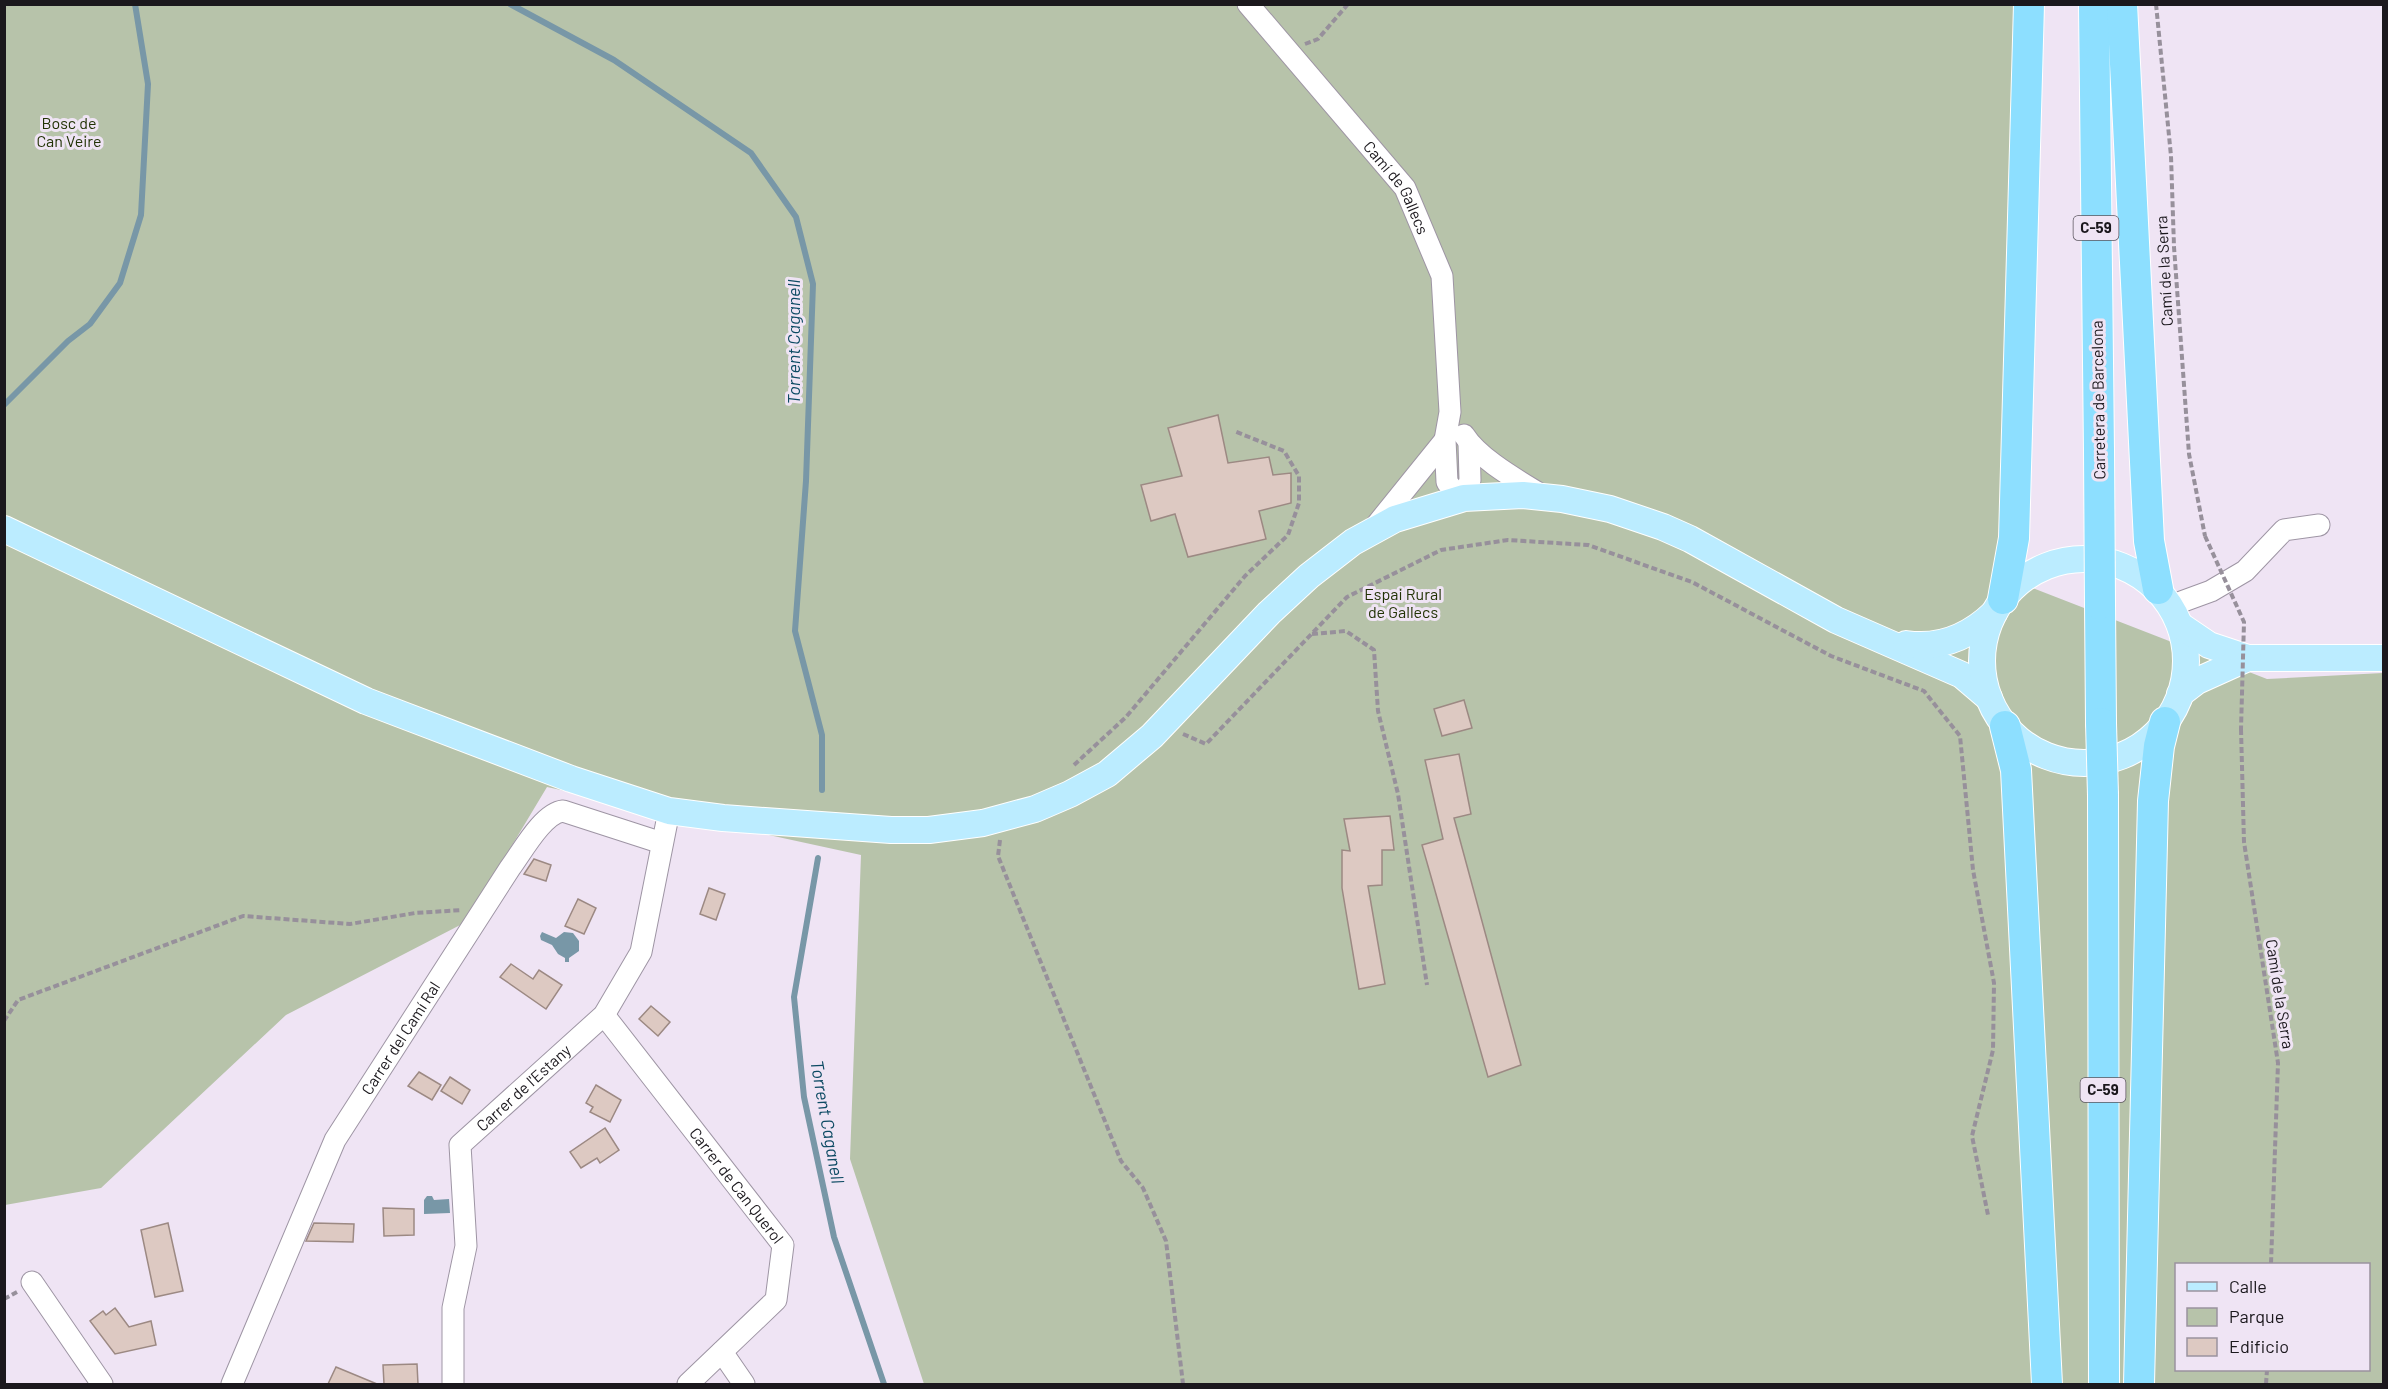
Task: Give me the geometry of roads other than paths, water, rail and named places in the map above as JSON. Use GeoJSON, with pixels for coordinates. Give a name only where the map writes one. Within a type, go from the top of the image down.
{"type":"FeatureCollection","features":[{"type":"Feature","properties":{"kind":"highway"},"geometry":{"type":"LineString","coordinates":[[1998,606],[2014,538],[2030,4]]}},
{"type":"Feature","properties":{"kind":"highway","name":"Carretera de Barcelona"},"geometry":{"type":"LineString","coordinates":[[2094,4],[2103,795],[2104,1384]]}},
{"type":"Feature","properties":{"kind":"highway"},"geometry":{"type":"LineString","coordinates":[[2122,4],[2149,540],[2169,607]]}},
{"type":"Feature","properties":{"kind":"highway"},"geometry":{"type":"LineString","coordinates":[[2139,1384],[2153,801],[2159,746],[2165,723]]}},
{"type":"Feature","properties":{"kind":"highway"},"geometry":{"type":"LineString","coordinates":[[2005,726],[2016,770],[2047,1384]]}},
{"type":"Feature","properties":{"kind":"main road"},"geometry":{"type":"LineString","coordinates":[[4,529],[366,701],[571,779],[669,811],[723,818],[891,830],[929,830],[983,823],[1035,809],[1107,774],[1164,725],[1285,598],[1335,555],[1371,531],[1395,519],[1464,498],[1543,496],[1610,509],[1663,527],[1690,539],[1810,607],[1879,640],[1962,675],[1989,698]]}},
{"type":"Feature","properties":{"kind":"main road"},"geometry":{"type":"LineString","coordinates":[[1879,640],[1919,646],[1936,645],[1971,631],[2026,578],[2046,567],[2063,561],[2095,560],[2121,566],[2140,575],[2169,607],[2209,645],[2248,658],[2376,656]]}},
{"type":"Feature","properties":{"kind":"main road"},"geometry":{"type":"LineString","coordinates":[[1998,606],[1986,633],[1983,656],[1984,677],[1989,698],[2005,726],[2026,745],[2044,754],[2092,764],[2123,757],[2145,742],[2165,723],[2180,694],[2186,656],[2169,607]]}},
{"type":"Feature","properties":{"kind":"main road"},"geometry":{"type":"LineString","coordinates":[[2180,694],[2197,681],[2248,658]]}},
{"type":"Feature","properties":{"kind":"street","name":"Camí de Gallecs"},"geometry":{"type":"LineString","coordinates":[[1248,4],[1405,188],[1442,276],[1450,412],[1445,440],[1447,482],[1455,493],[1464,498]]}},
{"type":"Feature","properties":{"kind":"street","name":"Camí de Gallecs"},"geometry":{"type":"LineString","coordinates":[[1450,412],[1469,442],[1508,474],[1543,496]]}},
{"type":"Feature","properties":{"kind":"street","name":"Camí de Gallecs"},"geometry":{"type":"LineString","coordinates":[[1371,531],[1445,440]]}},
{"type":"Feature","properties":{"kind":"street"},"geometry":{"type":"LineString","coordinates":[[1464,498],[1470,480],[1469,442]]}},
{"type":"Feature","properties":{"kind":"street"},"geometry":{"type":"LineString","coordinates":[[2169,607],[2211,591],[2245,571],[2284,530],[2319,525]]}},
{"type":"Feature","properties":{"kind":"street","name":"Carrer de l'Estany"},"geometry":{"type":"LineString","coordinates":[[453,1384],[453,1308],[466,1246],[460,1145],[604,1015],[641,952],[669,811]]}},
{"type":"Feature","properties":{"kind":"street","name":"Carrer del Camí Ral"},"geometry":{"type":"LineString","coordinates":[[232,1384],[335,1140],[510,868],[541,826],[556,812],[571,813],[662,843]]}},
{"type":"Feature","properties":{"kind":"street","name":"Carrer de Can Querol"},"geometry":{"type":"LineString","coordinates":[[604,1015],[783,1245],[776,1300],[688,1384]]}},
{"type":"Feature","properties":{"kind":"street"},"geometry":{"type":"LineString","coordinates":[[32,1282],[102,1384]]}},
{"type":"Feature","properties":{"kind":"street"},"geometry":{"type":"LineString","coordinates":[[722,1353],[744,1384]]}},
{"type":"Feature","properties":{"kind":"water"},"geometry":{"type":"Polygon","coordinates":[[[542,932],[556,938],[564,932],[573,933],[579,941],[579,951],[569,958],[569,962],[565,962],[565,958],[558,954],[552,945],[541,940],[542,932]]]}},
{"type":"Feature","properties":{"kind":"water"},"geometry":{"type":"Polygon","coordinates":[[[427,1196],[432,1196],[434,1200],[449,1199],[450,1213],[424,1214],[424,1200],[427,1196]]]}},
{"type":"Feature","properties":{"kind":"waterway"},"geometry":{"type":"LineString","coordinates":[[4,405],[68,341],[90,324],[120,283],[141,215],[148,84],[135,4]]}},
{"type":"Feature","properties":{"kind":"waterway","name":"Torrent Caganell"},"geometry":{"type":"LineString","coordinates":[[510,4],[614,60],[751,153],[796,217],[813,284],[806,481],[795,631],[822,735],[822,790]]}},
{"type":"Feature","properties":{"kind":"waterway","name":"Torrent Caganell"},"geometry":{"type":"LineString","coordinates":[[818,858],[794,997],[804,1097],[834,1237],[884,1384]]}},
{"type":"Feature","properties":{"kind":"park label","name":"Bosc de Can Veire"},"geometry":{"type":"Point","coordinates":[69,132]}},
{"type":"Feature","properties":{"kind":"park label","name":"Espai Rural de Gallecs"},"geometry":{"type":"Point","coordinates":[1403,603]}}]}
